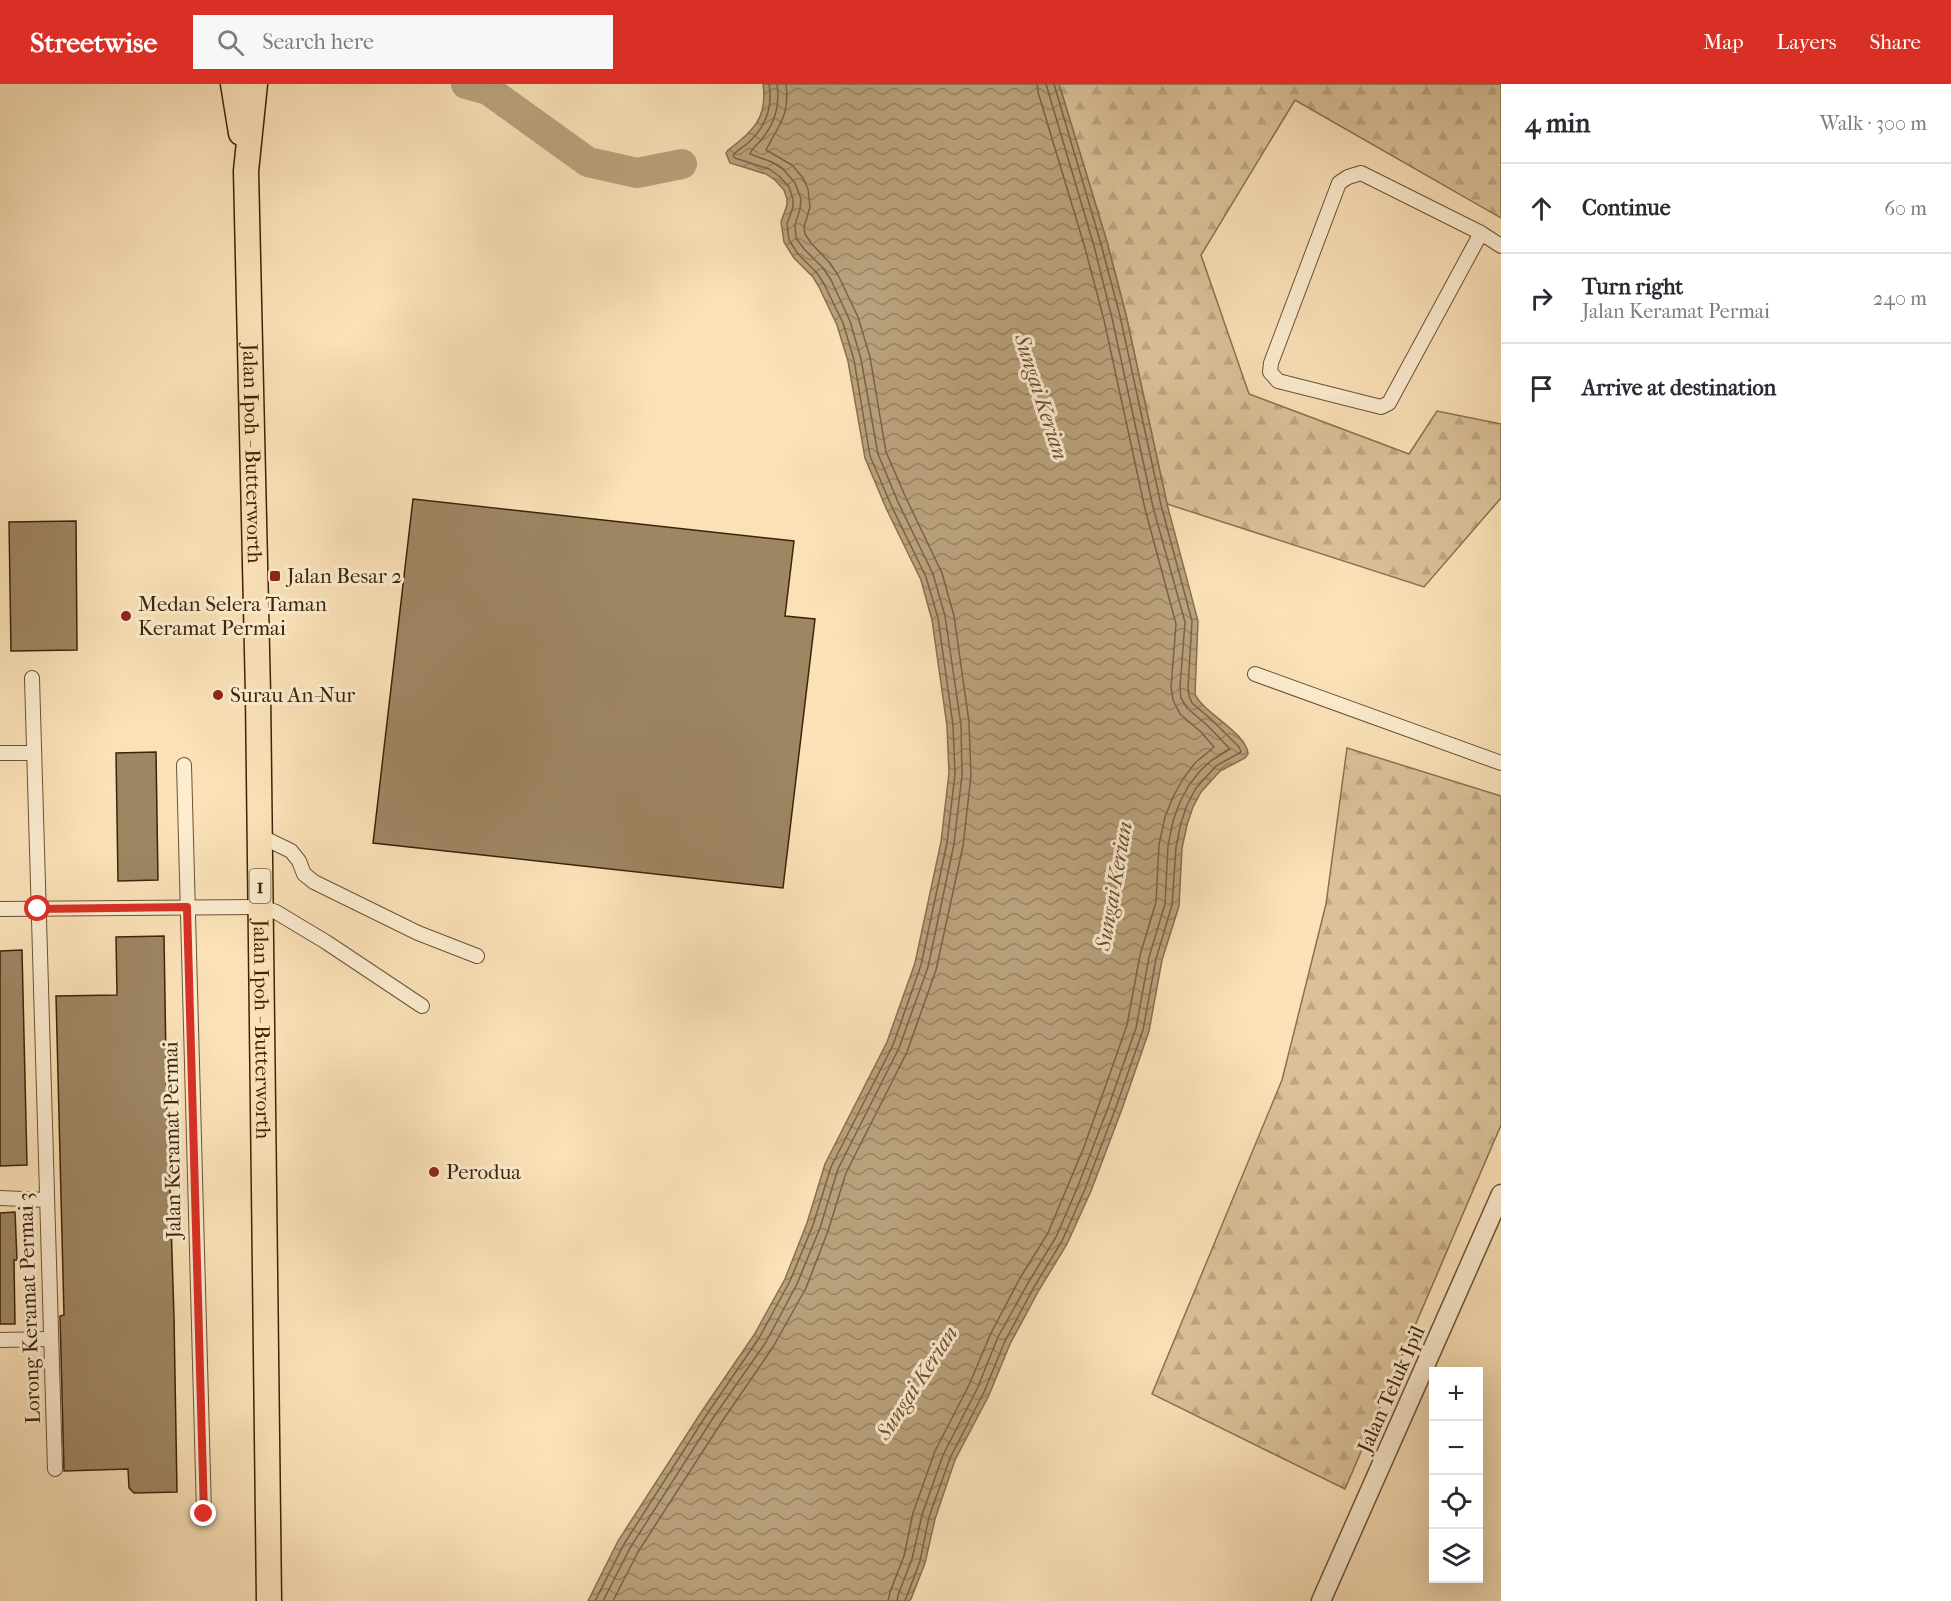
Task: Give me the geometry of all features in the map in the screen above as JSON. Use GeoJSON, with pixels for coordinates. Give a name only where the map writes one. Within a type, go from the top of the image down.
{"type":"FeatureCollection","features":[{"type":"Feature","properties":{"kind":"highway","name":"Jalan Ipoh - Butterworth"},"geometry":{"type":"LineString","coordinates":[[233,84],[246,171]]}},
{"type":"Feature","properties":{"kind":"highway","name":"Jalan Ipoh - Butterworth"},"geometry":{"type":"LineString","coordinates":[[255,84],[246,171],[260,836],[269,1601]]}},
{"type":"Feature","properties":{"kind":"street"},"geometry":{"type":"LineString","coordinates":[[1481,233],[1389,403],[1381,407],[1278,381],[1270,372],[1271,363],[1338,183],[1343,180],[1361,173],[1481,233],[1501,246]]}},
{"type":"Feature","properties":{"kind":"street"},"geometry":{"type":"LineString","coordinates":[[1255,674],[1501,763]]}},
{"type":"Feature","properties":{"kind":"street","name":"Lorong Keramat Permai 3"},"geometry":{"type":"LineString","coordinates":[[32,678],[55,1469]]}},
{"type":"Feature","properties":{"kind":"street"},"geometry":{"type":"LineString","coordinates":[[0,753],[34,753]]}},
{"type":"Feature","properties":{"kind":"street","name":"Jalan Keramat Permai"},"geometry":{"type":"LineString","coordinates":[[184,765],[204,1514]]}},
{"type":"Feature","properties":{"kind":"street"},"geometry":{"type":"LineString","coordinates":[[260,836],[291,851],[299,861],[304,874],[314,882],[418,933],[477,956]]}},
{"type":"Feature","properties":{"kind":"street"},"geometry":{"type":"LineString","coordinates":[[0,909],[261,907],[276,912],[326,942],[422,1006]]}},
{"type":"Feature","properties":{"kind":"street","name":"Jalan Teluk Ipil"},"geometry":{"type":"LineString","coordinates":[[1321,1601],[1501,1194]]}},
{"type":"Feature","properties":{"kind":"street"},"geometry":{"type":"LineString","coordinates":[[0,1198],[47,1200]]}},
{"type":"Feature","properties":{"kind":"street"},"geometry":{"type":"LineString","coordinates":[[0,1340],[51,1339]]}},
{"type":"Feature","properties":{"kind":"green space"},"geometry":{"type":"Polygon","coordinates":[[[1059,84],[1501,84],[1501,218],[1295,100],[1201,255],[1249,394],[1409,454],[1437,411],[1501,424],[1501,498],[1424,587],[1167,504],[1126,315],[1107,242],[1059,84]]]}},
{"type":"Feature","properties":{"kind":"green space"},"geometry":{"type":"Polygon","coordinates":[[[1347,748],[1501,796],[1501,1125],[1345,1489],[1152,1394],[1282,1080],[1326,904],[1347,748]]]}},
{"type":"Feature","properties":{"kind":"water","name":"Sungai Kerian"},"geometry":{"type":"Polygon","coordinates":[[[763,84],[1059,84],[1107,242],[1126,315],[1167,504],[1198,621],[1195,694],[1206,708],[1240,738],[1248,754],[1245,758],[1220,771],[1201,792],[1193,807],[1182,848],[1179,906],[1162,960],[1149,1031],[1122,1109],[1091,1191],[1067,1244],[1010,1344],[989,1395],[955,1460],[935,1519],[925,1563],[911,1599],[909,1601],[588,1601],[618,1541],[754,1335],[785,1279],[807,1223],[825,1164],[887,1042],[915,963],[941,842],[949,773],[947,726],[932,620],[921,580],[865,458],[848,361],[837,325],[813,277],[794,258],[784,242],[781,222],[787,199],[784,190],[766,174],[730,163],[726,153],[757,123],[763,106],[763,84]]]}},
{"type":"Feature","properties":{"kind":"building"},"geometry":{"type":"Polygon","coordinates":[[[413,499],[794,541],[785,616],[815,619],[783,888],[373,843],[413,499]]]}},
{"type":"Feature","properties":{"kind":"building"},"geometry":{"type":"Polygon","coordinates":[[[76,521],[77,650],[11,651],[9,522],[76,521]]]}},
{"type":"Feature","properties":{"kind":"building"},"geometry":{"type":"Polygon","coordinates":[[[156,752],[158,880],[118,881],[116,753],[156,752]]]}},
{"type":"Feature","properties":{"kind":"building"},"geometry":{"type":"Polygon","coordinates":[[[164,936],[177,1492],[134,1493],[129,1488],[128,1469],[64,1471],[60,1316],[64,1315],[56,996],[117,995],[116,937],[164,936]]]}},
{"type":"Feature","properties":{"kind":"building"},"geometry":{"type":"Polygon","coordinates":[[[22,950],[27,1165],[0,1166],[0,951],[22,950]]]}},
{"type":"Feature","properties":{"kind":"building"},"geometry":{"type":"Polygon","coordinates":[[[15,1212],[17,1260],[14,1260],[15,1324],[0,1324],[0,1213],[15,1212]]]}},
{"type":"Feature","properties":{"kind":"waterway"},"geometry":{"type":"LineString","coordinates":[[466,84],[488,90],[588,162],[637,173],[682,164]]}},
{"type":"Feature","properties":{"kind":"place","name":"Jalan Besar 2"},"geometry":{"type":"Point","coordinates":[275,576]}},
{"type":"Feature","properties":{"kind":"place","name":"Medan Selera Taman Keramat Permai"},"geometry":{"type":"Point","coordinates":[126,616]}},
{"type":"Feature","properties":{"kind":"place","name":"Surau An-Nur"},"geometry":{"type":"Point","coordinates":[218,695]}},
{"type":"Feature","properties":{"kind":"place","name":"Perodua"},"geometry":{"type":"Point","coordinates":[434,1172]}},
{"type":"Feature","properties":{"kind":"route"},"geometry":{"type":"LineString","coordinates":[[38,909],[187,907],[204,1514]]}}]}
